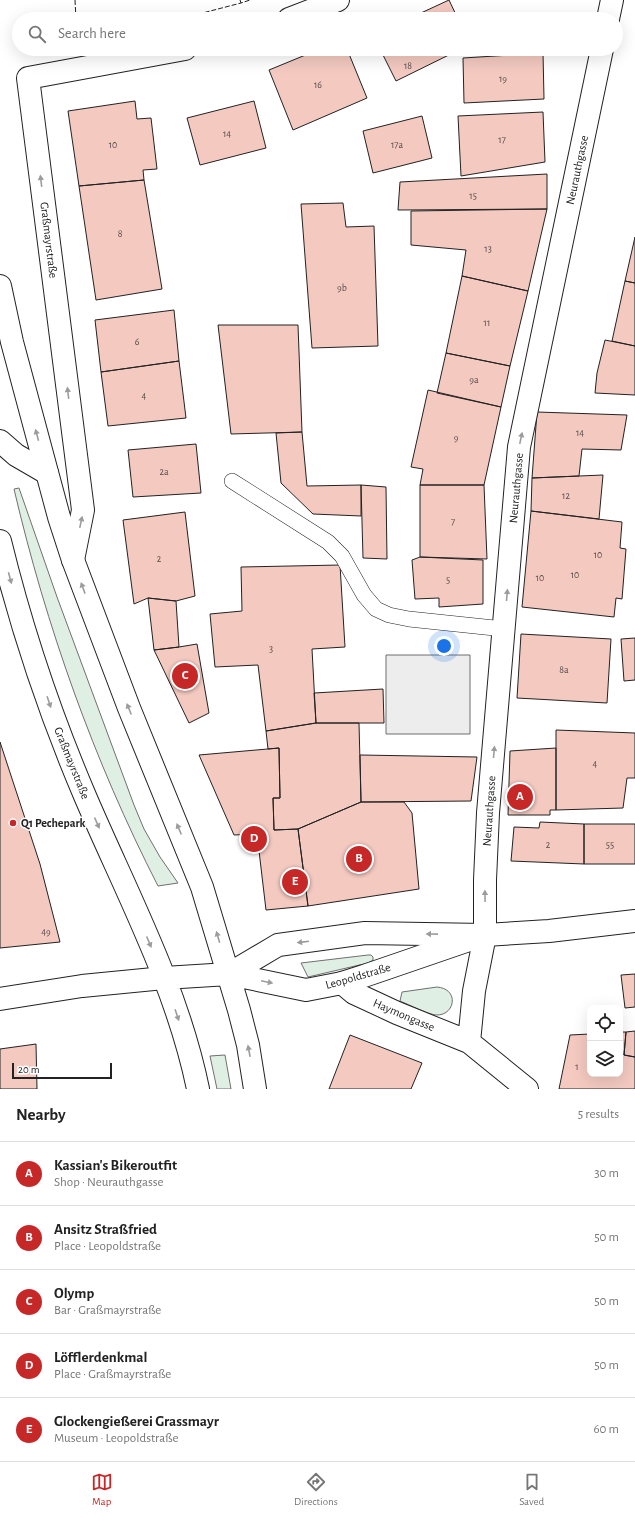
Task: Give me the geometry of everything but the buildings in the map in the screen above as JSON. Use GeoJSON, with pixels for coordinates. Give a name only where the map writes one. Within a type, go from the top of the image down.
{"type":"FeatureCollection","features":[{"type":"Feature","properties":{"kind":"main road"},"geometry":{"type":"LineString","coordinates":[[307,12],[338,0]]}},
{"type":"Feature","properties":{"kind":"main road"},"geometry":{"type":"LineString","coordinates":[[609,12],[612,0]]}},
{"type":"Feature","properties":{"kind":"main road","name":"Graßmayrstraße"},"geometry":{"type":"LineString","coordinates":[[73,560],[83,510],[28,78],[147,56]]}},
{"type":"Feature","properties":{"kind":"main road","name":"Neurauthgasse"},"geometry":{"type":"LineString","coordinates":[[485,935],[484,880],[488,814],[520,447],[601,56]]}},
{"type":"Feature","properties":{"kind":"main road"},"geometry":{"type":"LineString","coordinates":[[0,286],[12,342],[47,473],[73,560],[126,702],[202,887],[229,974],[248,1045],[255,1089]]}},
{"type":"Feature","properties":{"kind":"main road"},"geometry":{"type":"LineString","coordinates":[[0,441],[16,455],[47,473]]}},
{"type":"Feature","properties":{"kind":"main road","name":"Graßmayrstraße"},"geometry":{"type":"LineString","coordinates":[[0,540],[15,598],[54,718],[85,795],[164,978],[189,1051],[198,1089]]}},
{"type":"Feature","properties":{"kind":"main road","name":"Leopoldstraße"},"geometry":{"type":"LineString","coordinates":[[229,974],[278,945],[365,933],[485,935],[549,931],[635,921]]}},
{"type":"Feature","properties":{"kind":"main road"},"geometry":{"type":"LineString","coordinates":[[469,1042],[474,991],[485,935]]}},
{"type":"Feature","properties":{"kind":"main road","name":"Leopoldstraße"},"geometry":{"type":"LineString","coordinates":[[0,999],[82,986],[164,978],[229,974],[306,990],[342,983],[485,935]]}},
{"type":"Feature","properties":{"kind":"main road","name":"Haymongasse"},"geometry":{"type":"LineString","coordinates":[[342,983],[354,993],[396,1013],[469,1042],[527,1089]]}},
{"type":"Feature","properties":{"kind":"lane"},"geometry":{"type":"LineString","coordinates":[[232,480],[328,542],[342,556],[364,595],[376,609],[389,615],[408,619],[504,628]]}},
{"type":"Feature","properties":{"kind":"green space"},"geometry":{"type":"Polygon","coordinates":[[[19,488],[57,597],[134,805],[144,829],[160,857],[178,883],[158,886],[135,839],[93,742],[74,692],[41,591],[14,489],[19,488]]]}},
{"type":"Feature","properties":{"kind":"green space"},"geometry":{"type":"Polygon","coordinates":[[[368,955],[373,957],[373,960],[368,963],[308,977],[301,963],[368,955]]]}},
{"type":"Feature","properties":{"kind":"green space"},"geometry":{"type":"Polygon","coordinates":[[[437,987],[449,992],[452,997],[451,1007],[442,1014],[436,1015],[428,1013],[400,1001],[402,992],[437,987]]]}},
{"type":"Feature","properties":{"kind":"green space"},"geometry":{"type":"Polygon","coordinates":[[[225,1055],[231,1089],[217,1089],[210,1056],[225,1055]]]}},
{"type":"Feature","properties":{"kind":"shaded area"},"geometry":{"type":"Polygon","coordinates":[[[386,655],[470,655],[470,734],[386,734],[386,655]]]}},
{"type":"Feature","properties":{"kind":"fence"},"geometry":{"type":"LineString","coordinates":[[75,0],[76,12]]}},
{"type":"Feature","properties":{"kind":"fence"},"geometry":{"type":"LineString","coordinates":[[240,0],[241,3],[250,0]]}},
{"type":"Feature","properties":{"kind":"fence"},"geometry":{"type":"LineString","coordinates":[[206,12],[241,3]]}},
{"type":"Feature","properties":{"kind":"place","name":"Olymp"},"geometry":{"type":"Point","coordinates":[185,676]}},
{"type":"Feature","properties":{"kind":"place","name":"Kassian's Bikeroutfit"},"geometry":{"type":"Point","coordinates":[520,797]}},
{"type":"Feature","properties":{"kind":"place","name":"Q1 Pechepark"},"geometry":{"type":"Point","coordinates":[13,823]}},
{"type":"Feature","properties":{"kind":"place","name":"Löfflerdenkmal"},"geometry":{"type":"Point","coordinates":[254,839]}},
{"type":"Feature","properties":{"kind":"place","name":"Ansitz Straßfried"},"geometry":{"type":"Point","coordinates":[359,859]}},
{"type":"Feature","properties":{"kind":"place","name":"Glockengießerei Grassmayr"},"geometry":{"type":"Point","coordinates":[295,882]}}]}
